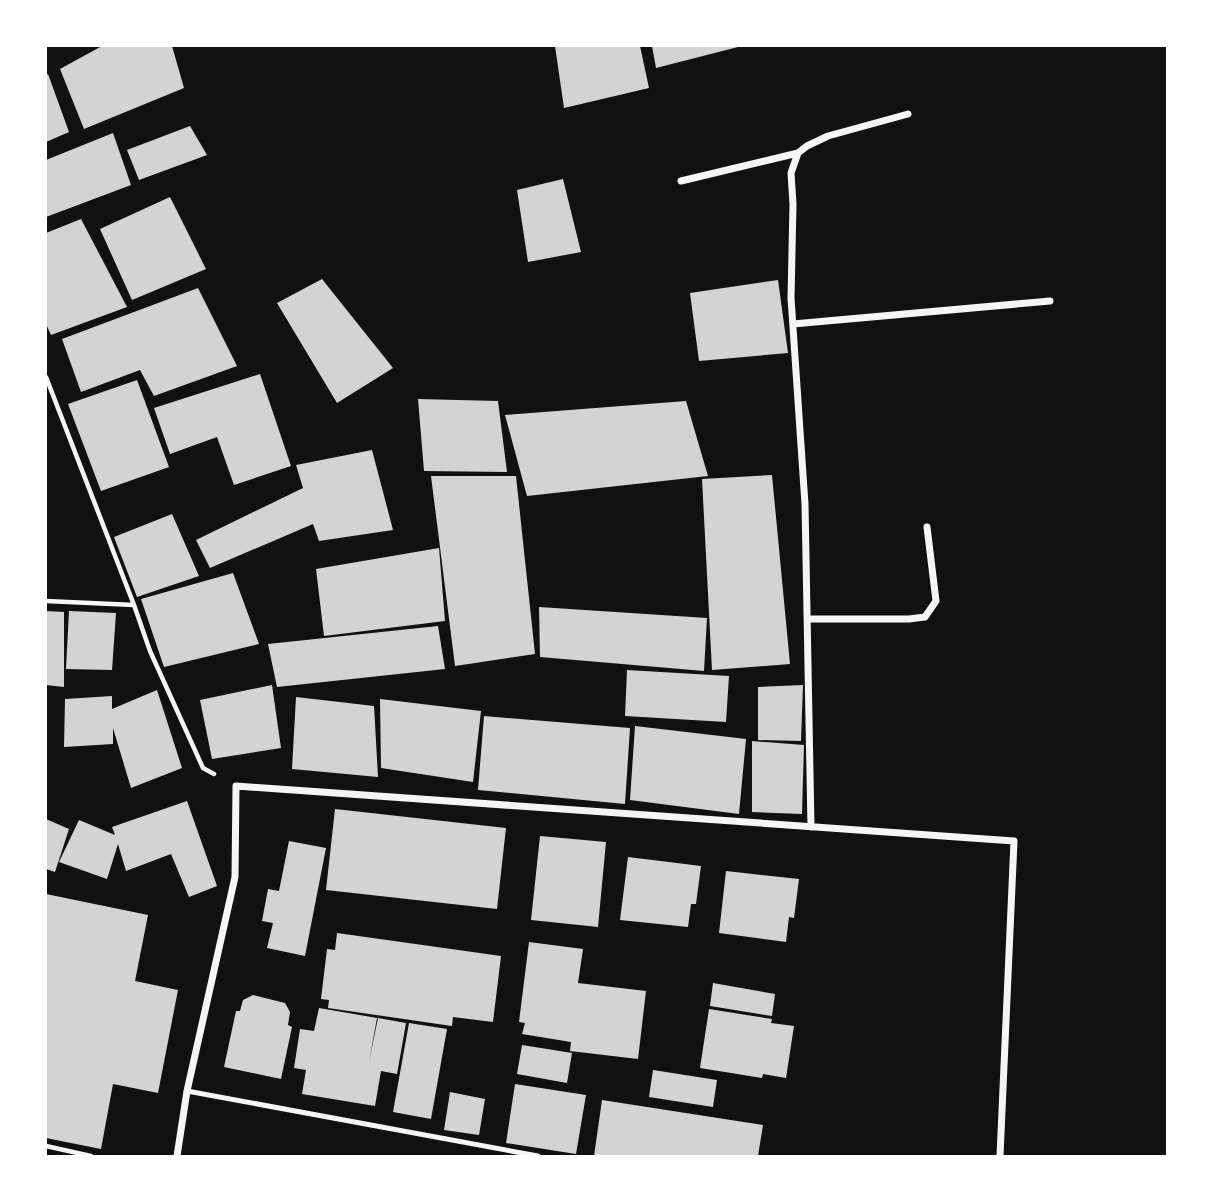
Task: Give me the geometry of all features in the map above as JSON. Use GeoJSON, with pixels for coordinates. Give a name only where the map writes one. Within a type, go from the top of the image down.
{"type":"FeatureCollection","features":[{"type":"Feature","properties":{"kind":"street"},"geometry":{"type":"LineString","coordinates":[[681,181],[798,153],[828,136],[908,114]]}},
{"type":"Feature","properties":{"kind":"street"},"geometry":{"type":"LineString","coordinates":[[798,153],[791,173],[791,298],[806,504],[811,827]]}},
{"type":"Feature","properties":{"kind":"street"},"geometry":{"type":"LineString","coordinates":[[793,324],[1050,300]]}},
{"type":"Feature","properties":{"kind":"street"},"geometry":{"type":"LineString","coordinates":[[808,620],[925,617],[936,601],[927,527]]}},
{"type":"Feature","properties":{"kind":"street"},"geometry":{"type":"LineString","coordinates":[[177,1157],[187,1091],[235,877],[236,786],[1014,841],[999,1157]]}},
{"type":"Feature","properties":{"kind":"lane"},"geometry":{"type":"LineString","coordinates":[[187,1091],[538,1157]]}},
{"type":"Feature","properties":{"kind":"path"},"geometry":{"type":"LineString","coordinates":[[46,377],[134,605],[149,651],[203,768],[236,786]]}},
{"type":"Feature","properties":{"kind":"path"},"geometry":{"type":"LineString","coordinates":[[46,601],[134,605]]}},
{"type":"Feature","properties":{"kind":"path"},"geometry":{"type":"LineString","coordinates":[[46,1146],[91,1157]]}},
{"type":"Feature","properties":{"kind":"building"},"geometry":{"type":"Polygon","coordinates":[[[102,46],[172,46],[184,88],[84,129],[60,69],[102,46]]]}},
{"type":"Feature","properties":{"kind":"building"},"geometry":{"type":"Polygon","coordinates":[[[555,46],[640,46],[649,88],[564,108],[555,46]]]}},
{"type":"Feature","properties":{"kind":"building"},"geometry":{"type":"Polygon","coordinates":[[[652,46],[742,46],[656,68],[652,46]]]}},
{"type":"Feature","properties":{"kind":"building"},"geometry":{"type":"Polygon","coordinates":[[[48,74],[69,132],[46,142],[46,75],[48,74]]]}},
{"type":"Feature","properties":{"kind":"building"},"geometry":{"type":"Polygon","coordinates":[[[190,126],[207,155],[139,180],[127,150],[190,126]]]}},
{"type":"Feature","properties":{"kind":"building"},"geometry":{"type":"Polygon","coordinates":[[[113,133],[131,185],[46,217],[46,160],[113,133]]]}},
{"type":"Feature","properties":{"kind":"building"},"geometry":{"type":"Polygon","coordinates":[[[563,179],[581,252],[528,262],[517,190],[563,179]]]}},
{"type":"Feature","properties":{"kind":"building"},"geometry":{"type":"Polygon","coordinates":[[[170,197],[206,269],[132,300],[100,229],[170,197]]]}},
{"type":"Feature","properties":{"kind":"building"},"geometry":{"type":"Polygon","coordinates":[[[81,219],[127,307],[51,335],[46,324],[46,233],[81,219]]]}},
{"type":"Feature","properties":{"kind":"building"},"geometry":{"type":"Polygon","coordinates":[[[322,279],[393,368],[337,403],[277,303],[322,279]]]}},
{"type":"Feature","properties":{"kind":"building"},"geometry":{"type":"Polygon","coordinates":[[[778,280],[788,353],[699,361],[690,293],[778,280]]]}},
{"type":"Feature","properties":{"kind":"building"},"geometry":{"type":"Polygon","coordinates":[[[198,288],[237,366],[154,396],[140,370],[81,392],[62,339],[198,288]]]}},
{"type":"Feature","properties":{"kind":"building"},"geometry":{"type":"Polygon","coordinates":[[[260,374],[291,466],[234,485],[217,437],[170,454],[154,408],[260,374]]]}},
{"type":"Feature","properties":{"kind":"building"},"geometry":{"type":"Polygon","coordinates":[[[137,380],[169,467],[101,491],[68,404],[137,380]]]}},
{"type":"Feature","properties":{"kind":"building"},"geometry":{"type":"Polygon","coordinates":[[[418,399],[498,401],[507,472],[424,471],[418,399]]]}},
{"type":"Feature","properties":{"kind":"building"},"geometry":{"type":"Polygon","coordinates":[[[686,401],[708,476],[527,496],[505,415],[686,401]]]}},
{"type":"Feature","properties":{"kind":"building"},"geometry":{"type":"Polygon","coordinates":[[[372,450],[393,530],[319,541],[313,524],[210,568],[196,540],[303,488],[296,465],[372,450]]]}},
{"type":"Feature","properties":{"kind":"building"},"geometry":{"type":"Polygon","coordinates":[[[772,475],[790,664],[712,670],[702,479],[772,475]]]}},
{"type":"Feature","properties":{"kind":"building"},"geometry":{"type":"Polygon","coordinates":[[[431,476],[516,476],[535,654],[455,666],[431,476]]]}},
{"type":"Feature","properties":{"kind":"building"},"geometry":{"type":"Polygon","coordinates":[[[172,514],[199,576],[137,597],[114,537],[172,514]]]}},
{"type":"Feature","properties":{"kind":"building"},"geometry":{"type":"Polygon","coordinates":[[[439,548],[445,621],[324,636],[316,569],[439,548]]]}},
{"type":"Feature","properties":{"kind":"building"},"geometry":{"type":"Polygon","coordinates":[[[233,573],[259,644],[164,667],[141,599],[233,573]]]}},
{"type":"Feature","properties":{"kind":"building"},"geometry":{"type":"Polygon","coordinates":[[[539,607],[707,618],[704,671],[540,657],[539,607]]]}},
{"type":"Feature","properties":{"kind":"building"},"geometry":{"type":"Polygon","coordinates":[[[46,611],[64,612],[64,687],[46,685],[46,611]]]}},
{"type":"Feature","properties":{"kind":"building"},"geometry":{"type":"Polygon","coordinates":[[[69,611],[116,613],[112,670],[66,669],[69,611]]]}},
{"type":"Feature","properties":{"kind":"building"},"geometry":{"type":"Polygon","coordinates":[[[438,626],[445,669],[277,687],[268,644],[438,626]]]}},
{"type":"Feature","properties":{"kind":"building"},"geometry":{"type":"Polygon","coordinates":[[[627,670],[729,676],[726,722],[625,716],[627,670]]]}},
{"type":"Feature","properties":{"kind":"building"},"geometry":{"type":"Polygon","coordinates":[[[272,685],[281,748],[212,759],[200,700],[272,685]]]}},
{"type":"Feature","properties":{"kind":"building"},"geometry":{"type":"Polygon","coordinates":[[[803,685],[801,741],[758,740],[758,687],[803,685]]]}},
{"type":"Feature","properties":{"kind":"building"},"geometry":{"type":"Polygon","coordinates":[[[157,690],[182,768],[131,788],[113,728],[113,744],[64,747],[65,699],[112,696],[112,709],[157,690]]]}},
{"type":"Feature","properties":{"kind":"building"},"geometry":{"type":"Polygon","coordinates":[[[296,697],[374,706],[378,777],[292,769],[296,697]]]}},
{"type":"Feature","properties":{"kind":"building"},"geometry":{"type":"Polygon","coordinates":[[[380,699],[481,711],[473,782],[381,768],[380,699]]]}},
{"type":"Feature","properties":{"kind":"building"},"geometry":{"type":"Polygon","coordinates":[[[484,716],[630,728],[625,804],[478,790],[484,716]]]}},
{"type":"Feature","properties":{"kind":"building"},"geometry":{"type":"Polygon","coordinates":[[[635,726],[746,739],[739,814],[630,800],[635,726]]]}},
{"type":"Feature","properties":{"kind":"building"},"geometry":{"type":"Polygon","coordinates":[[[752,741],[804,745],[802,814],[752,812],[752,741]]]}},
{"type":"Feature","properties":{"kind":"building"},"geometry":{"type":"Polygon","coordinates":[[[187,801],[217,886],[189,897],[171,854],[126,871],[118,844],[107,879],[59,862],[79,820],[115,835],[112,827],[187,801]]]}},
{"type":"Feature","properties":{"kind":"building"},"geometry":{"type":"Polygon","coordinates":[[[335,809],[506,828],[497,909],[326,890],[335,809]]]}},
{"type":"Feature","properties":{"kind":"building"},"geometry":{"type":"Polygon","coordinates":[[[46,819],[69,829],[55,872],[46,869],[46,819]]]}},
{"type":"Feature","properties":{"kind":"building"},"geometry":{"type":"Polygon","coordinates":[[[540,836],[606,842],[598,927],[531,920],[540,836]]]}},
{"type":"Feature","properties":{"kind":"building"},"geometry":{"type":"Polygon","coordinates":[[[289,841],[326,848],[305,956],[267,948],[273,923],[262,921],[268,889],[279,891],[289,841]]]}},
{"type":"Feature","properties":{"kind":"building"},"geometry":{"type":"Polygon","coordinates":[[[628,857],[701,866],[696,904],[691,904],[688,927],[620,920],[628,857]]]}},
{"type":"Feature","properties":{"kind":"building"},"geometry":{"type":"Polygon","coordinates":[[[726,871],[799,879],[794,918],[789,917],[786,942],[719,933],[726,871]]]}},
{"type":"Feature","properties":{"kind":"building"},"geometry":{"type":"Polygon","coordinates":[[[46,894],[148,915],[135,981],[178,990],[158,1093],[113,1084],[101,1149],[46,1138],[46,894]]]}},
{"type":"Feature","properties":{"kind":"building"},"geometry":{"type":"Polygon","coordinates":[[[337,933],[501,956],[493,1022],[453,1017],[452,1026],[328,1008],[329,1000],[321,999],[327,949],[335,950],[337,933]]]}},
{"type":"Feature","properties":{"kind":"building"},"geometry":{"type":"Polygon","coordinates":[[[529,942],[583,949],[578,983],[646,991],[638,1059],[570,1051],[571,1042],[522,1034],[525,1023],[519,1022],[529,942]]]}},
{"type":"Feature","properties":{"kind":"building"},"geometry":{"type":"Polygon","coordinates":[[[713,983],[775,994],[772,1016],[710,1006],[713,983]]]}},
{"type":"Feature","properties":{"kind":"building"},"geometry":{"type":"Polygon","coordinates":[[[253,995],[285,1003],[290,1012],[288,1025],[292,1027],[281,1079],[224,1067],[236,1011],[240,1011],[243,1000],[253,995]]]}},
{"type":"Feature","properties":{"kind":"building"},"geometry":{"type":"Polygon","coordinates":[[[319,1008],[377,1018],[369,1062],[378,1018],[406,1023],[397,1074],[381,1071],[375,1106],[302,1094],[306,1070],[294,1068],[300,1029],[314,1031],[319,1008]]]}},
{"type":"Feature","properties":{"kind":"building"},"geometry":{"type":"Polygon","coordinates":[[[709,1009],[772,1019],[771,1023],[794,1026],[786,1078],[763,1074],[762,1078],[700,1068],[709,1009]]]}},
{"type":"Feature","properties":{"kind":"building"},"geometry":{"type":"Polygon","coordinates":[[[409,1023],[447,1029],[431,1119],[393,1112],[409,1023]]]}},
{"type":"Feature","properties":{"kind":"building"},"geometry":{"type":"Polygon","coordinates":[[[522,1045],[572,1053],[567,1083],[517,1074],[522,1045]]]}},
{"type":"Feature","properties":{"kind":"building"},"geometry":{"type":"Polygon","coordinates":[[[653,1070],[717,1080],[713,1107],[649,1097],[653,1070]]]}},
{"type":"Feature","properties":{"kind":"building"},"geometry":{"type":"Polygon","coordinates":[[[515,1084],[586,1095],[576,1154],[506,1143],[515,1084]]]}},
{"type":"Feature","properties":{"kind":"building"},"geometry":{"type":"Polygon","coordinates":[[[450,1092],[485,1099],[479,1135],[444,1130],[450,1092]]]}},
{"type":"Feature","properties":{"kind":"building"},"geometry":{"type":"Polygon","coordinates":[[[602,1100],[763,1125],[758,1156],[594,1156],[602,1100]]]}}]}
